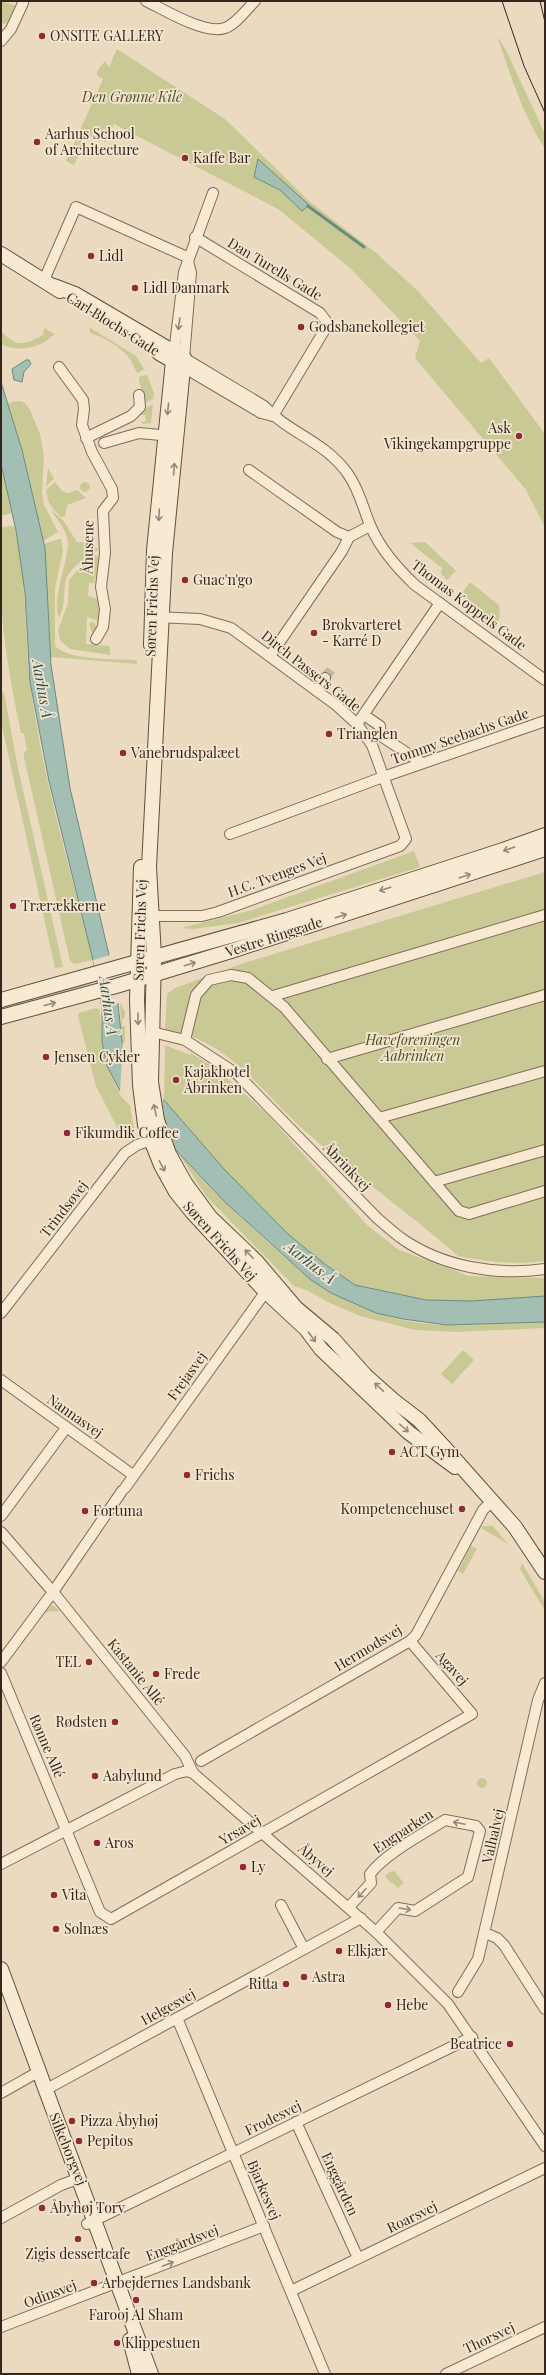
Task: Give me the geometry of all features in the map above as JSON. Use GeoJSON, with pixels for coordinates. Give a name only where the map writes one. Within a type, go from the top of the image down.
{"type":"FeatureCollection","features":[{"type":"Feature","properties":{"kind":"street"},"geometry":{"type":"LineString","coordinates":[[146,1],[202,27],[215,30],[226,28],[233,23],[254,1]]}},
{"type":"Feature","properties":{"kind":"street"},"geometry":{"type":"LineString","coordinates":[[1,41],[11,29],[23,4]]}},
{"type":"Feature","properties":{"kind":"street","name":"Søren Frichs Vej"},"geometry":{"type":"LineString","coordinates":[[213,193],[195,237],[184,272],[179,360],[171,435],[165,553],[157,617],[141,863],[140,961],[138,980],[139,1064],[143,1117],[194,1197],[210,1217],[239,1243],[269,1287],[333,1339],[366,1376],[419,1420],[515,1527],[545,1572]]}},
{"type":"Feature","properties":{"kind":"street"},"geometry":{"type":"LineString","coordinates":[[49,283],[50,266],[76,207],[188,257]]}},
{"type":"Feature","properties":{"kind":"street","name":"Dan Turells Gade"},"geometry":{"type":"LineString","coordinates":[[195,237],[320,313],[326,321],[324,331],[273,416]]}},
{"type":"Feature","properties":{"kind":"street","name":"Carl Blochs Gade"},"geometry":{"type":"LineString","coordinates":[[1,254],[49,283],[78,305],[179,360]]}},
{"type":"Feature","properties":{"kind":"street","name":"Thomas Koppels Gade"},"geometry":{"type":"LineString","coordinates":[[179,360],[261,413],[273,416],[310,439],[340,464],[357,489],[370,526],[396,566],[415,585],[545,680]]}},
{"type":"Feature","properties":{"kind":"street","name":"Åhusene"},"geometry":{"type":"LineString","coordinates":[[59,366],[83,400],[84,409],[82,425],[86,438],[106,480],[112,489],[112,498],[103,511],[105,553],[101,587],[105,609],[103,627],[96,639]]}},
{"type":"Feature","properties":{"kind":"street"},"geometry":{"type":"LineString","coordinates":[[86,438],[131,416],[140,407],[139,395]]}},
{"type":"Feature","properties":{"kind":"street"},"geometry":{"type":"LineString","coordinates":[[131,416],[139,434]]}},
{"type":"Feature","properties":{"kind":"street"},"geometry":{"type":"LineString","coordinates":[[104,443],[139,434],[171,435]]}},
{"type":"Feature","properties":{"kind":"street"},"geometry":{"type":"LineString","coordinates":[[249,470],[337,532],[349,536]]}},
{"type":"Feature","properties":{"kind":"street"},"geometry":{"type":"LineString","coordinates":[[270,656],[342,551],[349,536],[370,526]]}},
{"type":"Feature","properties":{"kind":"street"},"geometry":{"type":"LineString","coordinates":[[357,724],[440,603]]}},
{"type":"Feature","properties":{"kind":"street","name":"Søren Frichs Vej"},"geometry":{"type":"LineString","coordinates":[[156,1139],[152,1082],[154,957],[149,867],[157,617]]}},
{"type":"Feature","properties":{"kind":"street","name":"Dirch Passers Gade"},"geometry":{"type":"LineString","coordinates":[[157,617],[200,619],[222,624],[242,634],[317,691],[357,724],[372,745],[406,839]]}},
{"type":"Feature","properties":{"kind":"street"},"geometry":{"type":"LineString","coordinates":[[317,691],[325,678]]}},
{"type":"Feature","properties":{"kind":"street"},"geometry":{"type":"LineString","coordinates":[[364,715],[380,726],[381,736],[422,764]]}},
{"type":"Feature","properties":{"kind":"street","name":"Tommy Seebachs Gade"},"geometry":{"type":"LineString","coordinates":[[230,834],[383,777],[545,721]]}},
{"type":"Feature","properties":{"kind":"street","name":"Vestre Ringgade"},"geometry":{"type":"LineString","coordinates":[[1,1000],[287,920],[545,835]]}},
{"type":"Feature","properties":{"kind":"street","name":"H.C. Tvenges Vej"},"geometry":{"type":"LineString","coordinates":[[152,916],[202,916],[218,912],[400,846],[406,839]]}},
{"type":"Feature","properties":{"kind":"street","name":"Vestre Ringgade"},"geometry":{"type":"LineString","coordinates":[[1,1017],[138,980],[545,849]]}},
{"type":"Feature","properties":{"kind":"street"},"geometry":{"type":"LineString","coordinates":[[273,996],[545,915]]}},
{"type":"Feature","properties":{"kind":"street"},"geometry":{"type":"LineString","coordinates":[[185,1040],[196,995],[209,980],[231,975],[248,978],[273,996],[459,1211],[469,1214],[545,1191]]}},
{"type":"Feature","properties":{"kind":"street"},"geometry":{"type":"LineString","coordinates":[[327,1058],[545,995]]}},
{"type":"Feature","properties":{"kind":"street","name":"Åbrinkvej"},"geometry":{"type":"LineString","coordinates":[[152,1032],[185,1040],[238,1074],[377,1218],[401,1238],[465,1266],[504,1272],[545,1269]]}},
{"type":"Feature","properties":{"kind":"street"},"geometry":{"type":"LineString","coordinates":[[379,1118],[545,1071]]}},
{"type":"Feature","properties":{"kind":"street","name":"Trindsøvej"},"geometry":{"type":"LineString","coordinates":[[1,1313],[125,1153],[156,1139]]}},
{"type":"Feature","properties":{"kind":"street"},"geometry":{"type":"LineString","coordinates":[[434,1182],[545,1150]]}},
{"type":"Feature","properties":{"kind":"street","name":"Frejasvej"},"geometry":{"type":"LineString","coordinates":[[1,1662],[53,1592],[133,1475],[269,1287]]}},
{"type":"Feature","properties":{"kind":"street","name":"Nannasvej"},"geometry":{"type":"LineString","coordinates":[[1,1380],[133,1475]]}},
{"type":"Feature","properties":{"kind":"street"},"geometry":{"type":"LineString","coordinates":[[1,1516],[66,1428]]}},
{"type":"Feature","properties":{"kind":"street","name":"Hermodsvej"},"geometry":{"type":"LineString","coordinates":[[200,1761],[410,1641],[416,1635],[483,1510],[492,1501]]}},
{"type":"Feature","properties":{"kind":"street","name":"Kastanie Allé"},"geometry":{"type":"LineString","coordinates":[[1,1532],[53,1592],[185,1756],[193,1772]]}},
{"type":"Feature","properties":{"kind":"street","name":"Agavej"},"geometry":{"type":"LineString","coordinates":[[410,1641],[472,1714]]}},
{"type":"Feature","properties":{"kind":"street","name":"Rønne Allé"},"geometry":{"type":"LineString","coordinates":[[1,1673],[66,1830]]}},
{"type":"Feature","properties":{"kind":"street","name":"Valhalvej"},"geometry":{"type":"LineString","coordinates":[[458,1992],[478,1959],[537,1705],[545,1683]]}},
{"type":"Feature","properties":{"kind":"street","name":"Yrsavej"},"geometry":{"type":"LineString","coordinates":[[66,1830],[100,1912],[111,1920],[472,1714]]}},
{"type":"Feature","properties":{"kind":"street"},"geometry":{"type":"LineString","coordinates":[[1,1864],[175,1774],[187,1771],[193,1772]]}},
{"type":"Feature","properties":{"kind":"street","name":"Åbyvej"},"geometry":{"type":"LineString","coordinates":[[193,1772],[349,1907],[448,2004],[472,2037],[545,2146]]}},
{"type":"Feature","properties":{"kind":"street","name":"Engparken"},"geometry":{"type":"LineString","coordinates":[[349,1907],[371,1883],[370,1874],[376,1866],[427,1832],[446,1820],[476,1826],[480,1831],[468,1878],[415,1911],[398,1908],[376,1932]]}},
{"type":"Feature","properties":{"kind":"street"},"geometry":{"type":"LineString","coordinates":[[281,1905],[304,1949]]}},
{"type":"Feature","properties":{"kind":"street","name":"Helgesvej"},"geometry":{"type":"LineString","coordinates":[[45,2090],[361,1918]]}},
{"type":"Feature","properties":{"kind":"street"},"geometry":{"type":"LineString","coordinates":[[485,1933],[497,1938],[504,1945],[545,2009]]}},
{"type":"Feature","properties":{"kind":"street","name":"Silkeborgvej"},"geometry":{"type":"LineString","coordinates":[[1,1969],[34,2074],[45,2090],[76,2180]]}},
{"type":"Feature","properties":{"kind":"street","name":"Silkeborgvej"},"geometry":{"type":"LineString","coordinates":[[1,1995],[34,2074],[92,2222],[114,2285],[139,2374]]}},
{"type":"Feature","properties":{"kind":"street","name":"Bjarkesvej"},"geometry":{"type":"LineString","coordinates":[[177,2018],[325,2374]]}},
{"type":"Feature","properties":{"kind":"street","name":"Frodesvej"},"geometry":{"type":"LineString","coordinates":[[92,2222],[233,2152],[472,2037]]}},
{"type":"Feature","properties":{"kind":"street"},"geometry":{"type":"LineString","coordinates":[[1,2093],[34,2074]]}},
{"type":"Feature","properties":{"kind":"street","name":"Enggården"},"geometry":{"type":"LineString","coordinates":[[296,2122],[358,2258]]}},
{"type":"Feature","properties":{"kind":"street","name":"Roarsvej"},"geometry":{"type":"LineString","coordinates":[[290,2290],[545,2168]]}},
{"type":"Feature","properties":{"kind":"street"},"geometry":{"type":"LineString","coordinates":[[1,2218],[76,2180]]}},
{"type":"Feature","properties":{"kind":"street","name":"Enggårdsvej"},"geometry":{"type":"LineString","coordinates":[[114,2285],[264,2226]]}},
{"type":"Feature","properties":{"kind":"street","name":"Silkeborgvej"},"geometry":{"type":"LineString","coordinates":[[114,2285],[151,2374]]}},
{"type":"Feature","properties":{"kind":"street","name":"Odinsvej"},"geometry":{"type":"LineString","coordinates":[[1,2327],[114,2285]]}},
{"type":"Feature","properties":{"kind":"street","name":"Thorsvej"},"geometry":{"type":"LineString","coordinates":[[446,2374],[545,2327]]}},
{"type":"Feature","properties":{"kind":"green space"},"geometry":{"type":"Polygon","coordinates":[[[1,1],[17,6],[10,21],[4,24],[1,22],[1,1]]]}},
{"type":"Feature","properties":{"kind":"green space"},"geometry":{"type":"Polygon","coordinates":[[[497,36],[507,52],[545,134],[545,149],[523,108],[497,36]]]}},
{"type":"Feature","properties":{"kind":"green space","name":"Den Grønne Kile"},"geometry":{"type":"Polygon","coordinates":[[[117,49],[225,119],[309,201],[375,252],[418,291],[481,363],[489,358],[545,434],[545,527],[526,490],[415,358],[420,341],[350,268],[278,209],[137,136],[130,137],[125,135],[127,131],[114,124],[106,142],[87,135],[74,165],[66,161],[103,79],[97,75],[97,71],[105,61],[109,67],[117,49]]]}},
{"type":"Feature","properties":{"kind":"green space"},"geometry":{"type":"Polygon","coordinates":[[[89,327],[136,356],[144,369],[138,373],[130,359],[122,350],[101,337],[90,333],[89,327]]]}},
{"type":"Feature","properties":{"kind":"green space"},"geometry":{"type":"Polygon","coordinates":[[[44,328],[55,334],[43,343],[36,346],[30,348],[15,348],[1,344],[1,331],[11,340],[25,343],[43,335],[44,328]]]}},
{"type":"Feature","properties":{"kind":"green space"},"geometry":{"type":"Polygon","coordinates":[[[147,375],[154,393],[153,399],[147,402],[144,401],[139,380],[140,376],[147,375]]]}},
{"type":"Feature","properties":{"kind":"green space"},"geometry":{"type":"Polygon","coordinates":[[[19,401],[25,403],[30,410],[40,434],[44,457],[42,493],[44,505],[58,532],[43,541],[22,450],[8,403],[19,401]]]}},
{"type":"Feature","properties":{"kind":"green space"},"geometry":{"type":"Polygon","coordinates":[[[153,404],[151,423],[143,424],[141,422],[146,421],[145,415],[141,415],[144,409],[153,404]]]}},
{"type":"Feature","properties":{"kind":"green space"},"geometry":{"type":"Polygon","coordinates":[[[1,464],[12,513],[1,516],[1,464]]]}},
{"type":"Feature","properties":{"kind":"green space"},"geometry":{"type":"Polygon","coordinates":[[[48,468],[54,479],[46,486],[48,468]]]}},
{"type":"Feature","properties":{"kind":"green space"},"geometry":{"type":"Polygon","coordinates":[[[55,482],[63,492],[68,493],[77,490],[86,498],[67,505],[65,516],[61,517],[50,505],[46,490],[55,482]]]}},
{"type":"Feature","properties":{"kind":"green space"},"geometry":{"type":"Polygon","coordinates":[[[83,482],[87,482],[90,487],[87,492],[83,492],[80,489],[80,485],[83,482]]]}},
{"type":"Feature","properties":{"kind":"green space"},"geometry":{"type":"Polygon","coordinates":[[[51,510],[63,520],[77,542],[90,543],[90,548],[96,547],[98,550],[75,566],[68,575],[65,584],[63,608],[59,617],[57,610],[58,592],[68,543],[64,529],[51,510]]]}},
{"type":"Feature","properties":{"kind":"green space"},"geometry":{"type":"Polygon","coordinates":[[[15,526],[22,565],[28,663],[35,718],[57,822],[93,960],[74,964],[70,961],[24,757],[24,752],[27,750],[24,733],[21,733],[6,649],[1,598],[1,527],[15,526]]]}},
{"type":"Feature","properties":{"kind":"green space"},"geometry":{"type":"Polygon","coordinates":[[[61,539],[63,551],[55,588],[55,646],[62,651],[82,657],[137,660],[137,664],[51,657],[44,544],[61,539]]]}},
{"type":"Feature","properties":{"kind":"green space"},"geometry":{"type":"Polygon","coordinates":[[[425,542],[456,571],[447,580],[441,574],[442,568],[410,543],[425,542]]]}},
{"type":"Feature","properties":{"kind":"green space"},"geometry":{"type":"Polygon","coordinates":[[[95,555],[100,559],[94,583],[89,583],[88,596],[98,599],[101,612],[98,621],[87,617],[86,644],[110,646],[110,655],[70,649],[60,640],[58,630],[68,603],[69,580],[86,560],[95,555]]]}},
{"type":"Feature","properties":{"kind":"green space"},"geometry":{"type":"Polygon","coordinates":[[[470,582],[499,605],[500,616],[493,631],[483,622],[475,607],[460,596],[470,582]]]}},
{"type":"Feature","properties":{"kind":"green space"},"geometry":{"type":"Polygon","coordinates":[[[93,622],[97,627],[92,634],[89,623],[93,622]]]}},
{"type":"Feature","properties":{"kind":"green space"},"geometry":{"type":"Polygon","coordinates":[[[4,692],[18,768],[63,967],[55,968],[1,722],[1,693],[4,692]]]}},
{"type":"Feature","properties":{"kind":"green space"},"geometry":{"type":"Polygon","coordinates":[[[414,851],[420,867],[238,923],[193,929],[181,928],[252,910],[414,851]]]}},
{"type":"Feature","properties":{"kind":"green space","name":"Haveforeningen Aabrinken"},"geometry":{"type":"Polygon","coordinates":[[[545,872],[545,1261],[523,1263],[501,1262],[458,1256],[304,1130],[257,1083],[226,1056],[208,1044],[188,1035],[165,1029],[167,994],[175,988],[247,962],[545,872]]]}},
{"type":"Feature","properties":{"kind":"green space"},"geometry":{"type":"Polygon","coordinates":[[[104,978],[106,979],[1,1012],[1,1005],[104,978]]]}},
{"type":"Feature","properties":{"kind":"green space"},"geometry":{"type":"Polygon","coordinates":[[[120,1003],[125,1012],[125,1018],[122,1019],[122,1026],[125,1026],[125,1043],[122,1041],[120,1003]]]}},
{"type":"Feature","properties":{"kind":"green space"},"geometry":{"type":"Polygon","coordinates":[[[96,1008],[100,1010],[102,1042],[107,1066],[120,1095],[130,1106],[135,1134],[132,1135],[119,1131],[96,1086],[78,1016],[79,1013],[96,1008]]]}},
{"type":"Feature","properties":{"kind":"green space"},"geometry":{"type":"Polygon","coordinates":[[[165,1045],[190,1055],[191,1053],[218,1070],[266,1113],[367,1225],[399,1250],[469,1276],[545,1278],[545,1296],[472,1301],[426,1300],[355,1285],[326,1265],[289,1235],[224,1169],[164,1100],[165,1045]]]}},
{"type":"Feature","properties":{"kind":"green space"},"geometry":{"type":"Polygon","coordinates":[[[179,1154],[229,1206],[282,1255],[303,1272],[324,1286],[345,1299],[368,1310],[392,1318],[419,1323],[484,1325],[545,1322],[545,1328],[457,1332],[415,1330],[360,1316],[330,1303],[306,1290],[294,1286],[206,1196],[179,1154]]]}},
{"type":"Feature","properties":{"kind":"green space"},"geometry":{"type":"Polygon","coordinates":[[[463,1350],[474,1360],[452,1384],[441,1374],[463,1350]]]}},
{"type":"Feature","properties":{"kind":"green space"},"geometry":{"type":"Polygon","coordinates":[[[482,1526],[493,1526],[508,1544],[481,1528],[482,1526]]]}},
{"type":"Feature","properties":{"kind":"green space"},"geometry":{"type":"Polygon","coordinates":[[[471,1546],[477,1549],[463,1574],[458,1571],[471,1546]]]}},
{"type":"Feature","properties":{"kind":"green space"},"geometry":{"type":"Polygon","coordinates":[[[522,1563],[545,1602],[545,1611],[520,1569],[522,1563]]]}},
{"type":"Feature","properties":{"kind":"green space"},"geometry":{"type":"Polygon","coordinates":[[[52,1605],[60,1611],[45,1612],[52,1605]]]}},
{"type":"Feature","properties":{"kind":"green space"},"geometry":{"type":"Polygon","coordinates":[[[480,1778],[484,1778],[486,1779],[486,1787],[480,1788],[477,1785],[477,1781],[480,1778]]]}},
{"type":"Feature","properties":{"kind":"green space"},"geometry":{"type":"Polygon","coordinates":[[[394,1871],[404,1883],[398,1888],[385,1877],[389,1872],[394,1871]]]}},
{"type":"Feature","properties":{"kind":"water"},"geometry":{"type":"Polygon","coordinates":[[[258,159],[309,205],[302,211],[280,190],[254,177],[258,159]]]}},
{"type":"Feature","properties":{"kind":"water"},"geometry":{"type":"Polygon","coordinates":[[[26,360],[29,360],[31,364],[24,372],[22,382],[14,380],[12,369],[26,360]]]}},
{"type":"Feature","properties":{"kind":"water","name":"Aarhus Å"},"geometry":{"type":"Polygon","coordinates":[[[1,382],[22,450],[45,548],[51,665],[70,788],[109,955],[118,1004],[122,1042],[164,1100],[224,1169],[289,1235],[326,1265],[355,1285],[426,1300],[472,1301],[545,1296],[545,1322],[447,1325],[403,1319],[376,1313],[331,1293],[311,1280],[225,1202],[120,1091],[107,1066],[102,1042],[102,1008],[93,960],[49,781],[30,682],[25,593],[16,530],[1,464],[1,382]]]}},
{"type":"Feature","properties":{"kind":"pier"},"geometry":{"type":"Polygon","coordinates":[[[110,955],[119,1003],[102,1007],[93,960],[110,955]]]}},
{"type":"Feature","properties":{"kind":"pier"},"geometry":{"type":"Polygon","coordinates":[[[123,1042],[164,1099],[162,1101],[165,1119],[178,1155],[120,1092],[123,1042]]]}},
{"type":"Feature","properties":{"kind":"waterway"},"geometry":{"type":"LineString","coordinates":[[308,206],[364,247]]}},
{"type":"Feature","properties":{"kind":"tunnel"},"geometry":{"type":"LineString","coordinates":[[325,678],[333,667]]}},
{"type":"Feature","properties":{"kind":"tram line"},"geometry":{"type":"LineString","coordinates":[[502,1],[524,66],[545,113]]}},
{"type":"Feature","properties":{"kind":"tram line"},"geometry":{"type":"LineString","coordinates":[[540,1],[545,22]]}},
{"type":"Feature","properties":{"kind":"place","name":"ONSITE GALLERY"},"geometry":{"type":"Point","coordinates":[42,36]}},
{"type":"Feature","properties":{"kind":"place","name":"Aarhus School of Architecture"},"geometry":{"type":"Point","coordinates":[37,142]}},
{"type":"Feature","properties":{"kind":"place","name":"Kaffe Bar"},"geometry":{"type":"Point","coordinates":[185,158]}},
{"type":"Feature","properties":{"kind":"place","name":"Lidl"},"geometry":{"type":"Point","coordinates":[91,256]}},
{"type":"Feature","properties":{"kind":"place","name":"Lidl Danmark"},"geometry":{"type":"Point","coordinates":[135,288]}},
{"type":"Feature","properties":{"kind":"place","name":"Godsbanekollegiet"},"geometry":{"type":"Point","coordinates":[301,327]}},
{"type":"Feature","properties":{"kind":"place","name":"Ask Vikingekampgruppe"},"geometry":{"type":"Point","coordinates":[519,436]}},
{"type":"Feature","properties":{"kind":"place","name":"Guac'n'go"},"geometry":{"type":"Point","coordinates":[185,580]}},
{"type":"Feature","properties":{"kind":"place","name":"Brokvarteret - Karré D"},"geometry":{"type":"Point","coordinates":[314,633]}},
{"type":"Feature","properties":{"kind":"place","name":"Trianglen"},"geometry":{"type":"Point","coordinates":[329,734]}},
{"type":"Feature","properties":{"kind":"place","name":"Vanebrudspalæet"},"geometry":{"type":"Point","coordinates":[123,753]}},
{"type":"Feature","properties":{"kind":"place","name":"Trærækkerne"},"geometry":{"type":"Point","coordinates":[13,906]}},
{"type":"Feature","properties":{"kind":"place","name":"Jensen Cykler"},"geometry":{"type":"Point","coordinates":[46,1057]}},
{"type":"Feature","properties":{"kind":"place","name":"Kajakhotel Åbrinken"},"geometry":{"type":"Point","coordinates":[176,1080]}},
{"type":"Feature","properties":{"kind":"place","name":"Fikumdik Coffee"},"geometry":{"type":"Point","coordinates":[67,1133]}},
{"type":"Feature","properties":{"kind":"place","name":"ACT Gym"},"geometry":{"type":"Point","coordinates":[392,1452]}},
{"type":"Feature","properties":{"kind":"place","name":"Frichs"},"geometry":{"type":"Point","coordinates":[187,1475]}},
{"type":"Feature","properties":{"kind":"place","name":"Kompetencehuset"},"geometry":{"type":"Point","coordinates":[462,1509]}},
{"type":"Feature","properties":{"kind":"place","name":"Fortuna"},"geometry":{"type":"Point","coordinates":[85,1511]}},
{"type":"Feature","properties":{"kind":"place","name":"TEL"},"geometry":{"type":"Point","coordinates":[89,1662]}},
{"type":"Feature","properties":{"kind":"place","name":"Frede"},"geometry":{"type":"Point","coordinates":[156,1674]}},
{"type":"Feature","properties":{"kind":"place","name":"Rødsten"},"geometry":{"type":"Point","coordinates":[115,1722]}},
{"type":"Feature","properties":{"kind":"place","name":"Aabylund"},"geometry":{"type":"Point","coordinates":[95,1776]}},
{"type":"Feature","properties":{"kind":"place","name":"Aros"},"geometry":{"type":"Point","coordinates":[97,1843]}},
{"type":"Feature","properties":{"kind":"place","name":"Ly"},"geometry":{"type":"Point","coordinates":[243,1867]}},
{"type":"Feature","properties":{"kind":"place","name":"Vita"},"geometry":{"type":"Point","coordinates":[54,1895]}},
{"type":"Feature","properties":{"kind":"place","name":"Solnæs"},"geometry":{"type":"Point","coordinates":[56,1929]}},
{"type":"Feature","properties":{"kind":"place","name":"Elkjær"},"geometry":{"type":"Point","coordinates":[339,1951]}},
{"type":"Feature","properties":{"kind":"place","name":"Astra"},"geometry":{"type":"Point","coordinates":[304,1977]}},
{"type":"Feature","properties":{"kind":"place","name":"Ritta"},"geometry":{"type":"Point","coordinates":[286,1984]}},
{"type":"Feature","properties":{"kind":"place","name":"Hebe"},"geometry":{"type":"Point","coordinates":[388,2005]}},
{"type":"Feature","properties":{"kind":"place","name":"Beatrice"},"geometry":{"type":"Point","coordinates":[510,2044]}},
{"type":"Feature","properties":{"kind":"place","name":"Pizza Åbyhøj"},"geometry":{"type":"Point","coordinates":[72,2121]}},
{"type":"Feature","properties":{"kind":"place","name":"Pepitos"},"geometry":{"type":"Point","coordinates":[79,2141]}},
{"type":"Feature","properties":{"kind":"place","name":"Åbyhøj Torv"},"geometry":{"type":"Point","coordinates":[42,2208]}},
{"type":"Feature","properties":{"kind":"place","name":"Zigis dessertcafe"},"geometry":{"type":"Point","coordinates":[78,2239]}},
{"type":"Feature","properties":{"kind":"place","name":"Arbejdernes Landsbank"},"geometry":{"type":"Point","coordinates":[94,2283]}},
{"type":"Feature","properties":{"kind":"place","name":"Farooj Al Sham"},"geometry":{"type":"Point","coordinates":[136,2300]}},
{"type":"Feature","properties":{"kind":"place","name":"Klippestuen"},"geometry":{"type":"Point","coordinates":[117,2343]}}]}
